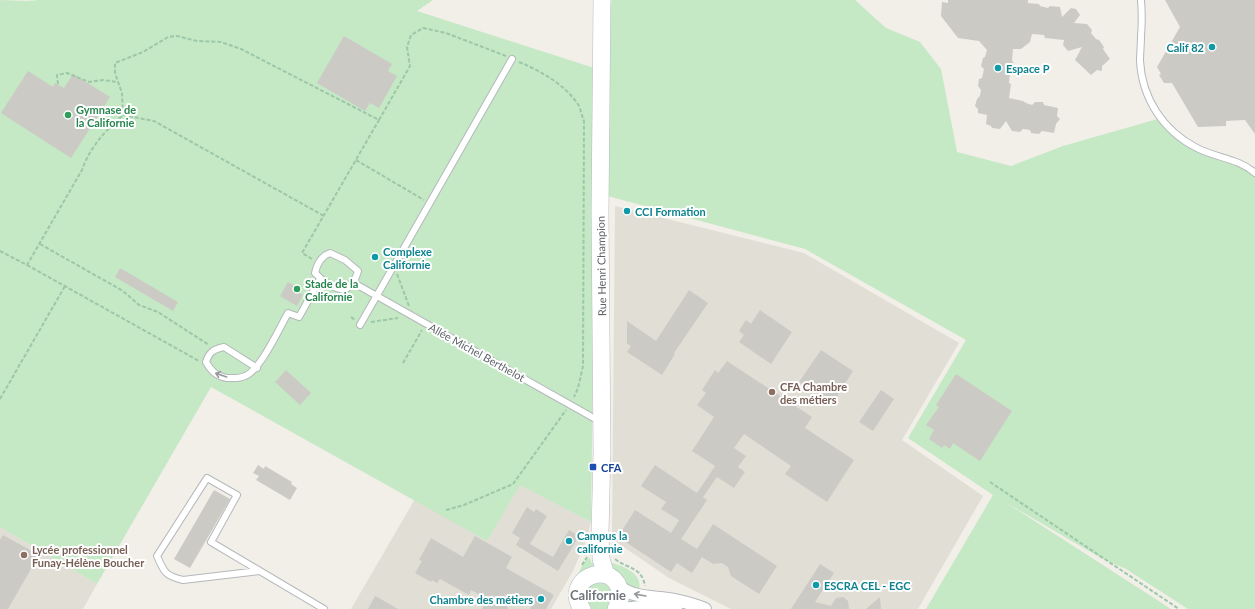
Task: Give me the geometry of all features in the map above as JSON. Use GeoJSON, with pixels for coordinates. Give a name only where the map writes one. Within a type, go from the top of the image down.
{"type":"FeatureCollection","features":[{"type":"Feature","properties":{"kind":"street","name":"Rue Henri Champion"},"geometry":{"type":"LineString","coordinates":[[602,0],[600,212],[602,423],[600,533],[601,559],[606,575]]}},
{"type":"Feature","properties":{"kind":"street","name":"Rue Henri Champion"},"geometry":{"type":"LineString","coordinates":[[576,605],[580,585],[586,578],[594,559],[600,533]]}},
{"type":"Feature","properties":{"kind":"street"},"geometry":{"type":"LineString","coordinates":[[586,578],[596,574],[606,575],[614,580],[624,591],[645,596],[675,600],[705,609]]}},
{"type":"Feature","properties":{"kind":"street"},"geometry":{"type":"LineString","coordinates":[[616,609],[620,600],[619,586]]}},
{"type":"Feature","properties":{"kind":"street"},"geometry":{"type":"LineString","coordinates":[[622,609],[650,606],[676,609]]}},
{"type":"Feature","properties":{"kind":"lane"},"geometry":{"type":"LineString","coordinates":[[1141,0],[1140,66],[1143,83],[1148,98],[1154,109],[1167,127],[1188,144],[1207,153],[1241,163],[1255,172]]}},
{"type":"Feature","properties":{"kind":"lane"},"geometry":{"type":"LineString","coordinates":[[360,325],[512,58]]}},
{"type":"Feature","properties":{"kind":"lane"},"geometry":{"type":"LineString","coordinates":[[330,253],[337,255],[358,271],[353,282],[345,290],[340,290],[320,279],[315,273],[318,263],[324,255],[330,253]]}},
{"type":"Feature","properties":{"kind":"lane"},"geometry":{"type":"LineString","coordinates":[[256,368],[224,347],[215,349],[208,355],[206,362],[211,371],[220,377],[234,379],[247,376],[256,368],[288,313],[299,317],[320,279]]}},
{"type":"Feature","properties":{"kind":"lane","name":"Allée Michel Berthelot"},"geometry":{"type":"LineString","coordinates":[[353,282],[602,423]]}},
{"type":"Feature","properties":{"kind":"lane"},"geometry":{"type":"LineString","coordinates":[[259,571],[183,580],[172,577],[164,571],[158,556],[207,478],[237,495],[211,542],[324,609]]}},
{"type":"Feature","properties":{"kind":"path"},"geometry":{"type":"LineString","coordinates":[[318,263],[302,253],[410,66],[407,47],[411,35],[423,28],[446,34],[512,58],[554,80],[572,97],[579,107],[584,121],[583,366],[578,388],[570,405],[513,484],[464,505],[446,510]]}},
{"type":"Feature","properties":{"kind":"path"},"geometry":{"type":"LineString","coordinates":[[123,116],[122,93],[115,73],[115,63],[143,52],[168,37],[177,36],[197,41],[221,42],[241,49],[379,120]]}},
{"type":"Feature","properties":{"kind":"path"},"geometry":{"type":"LineString","coordinates":[[58,84],[57,75],[67,72],[89,82],[103,80],[118,82]]}},
{"type":"Feature","properties":{"kind":"path"},"geometry":{"type":"LineString","coordinates":[[27,265],[82,170],[87,157],[105,131],[123,116],[154,121],[324,216]]}},
{"type":"Feature","properties":{"kind":"path"},"geometry":{"type":"LineString","coordinates":[[356,160],[430,203]]}},
{"type":"Feature","properties":{"kind":"path"},"geometry":{"type":"LineString","coordinates":[[40,244],[123,291],[139,305],[158,312],[215,349]]}},
{"type":"Feature","properties":{"kind":"path"},"geometry":{"type":"LineString","coordinates":[[0,251],[199,361],[206,362]]}},
{"type":"Feature","properties":{"kind":"path"},"geometry":{"type":"LineString","coordinates":[[0,399],[65,286]]}},
{"type":"Feature","properties":{"kind":"path"},"geometry":{"type":"LineString","coordinates":[[403,362],[426,324]]}},
{"type":"Feature","properties":{"kind":"path"},"geometry":{"type":"LineString","coordinates":[[990,482],[1179,609]]}},
{"type":"Feature","properties":{"kind":"path"},"geometry":{"type":"LineString","coordinates":[[614,559],[642,575],[645,585],[645,596]]}},
{"type":"Feature","properties":{"kind":"shaded area","name":"CFA Chambre des métiers"},"geometry":{"type":"Polygon","coordinates":[[[615,206],[804,253],[959,343],[902,440],[983,496],[918,609],[731,609],[669,578],[612,539],[615,206]]]}},
{"type":"Feature","properties":{"kind":"shaded area"},"geometry":{"type":"Polygon","coordinates":[[[520,484],[591,522],[586,541],[573,571],[551,609],[351,609],[415,499],[487,541],[520,484]]]}},
{"type":"Feature","properties":{"kind":"shaded area","name":"Lycée professionnel Funay-Hélène Boucher"},"geometry":{"type":"Polygon","coordinates":[[[0,527],[97,584],[83,609],[0,609],[0,527]]]}},
{"type":"Feature","properties":{"kind":"green space","name":"Stade de la Californie"},"geometry":{"type":"Polygon","coordinates":[[[0,0],[433,0],[417,11],[594,68],[595,191],[591,522],[520,485],[487,541],[211,387],[97,584],[0,527],[0,0]]]}},
{"type":"Feature","properties":{"kind":"green space"},"geometry":{"type":"Polygon","coordinates":[[[612,0],[855,0],[886,28],[920,42],[941,69],[957,152],[1011,166],[1063,146],[1161,118],[1181,139],[1255,173],[1255,609],[1188,609],[1126,569],[1101,558],[1005,502],[1171,609],[926,609],[993,495],[908,438],[966,340],[805,249],[600,194],[609,13],[612,0]]]}},
{"type":"Feature","properties":{"kind":"green space"},"geometry":{"type":"Polygon","coordinates":[[[590,558],[592,564],[594,559],[605,561],[625,567],[635,574],[640,586],[635,607],[616,609],[616,582],[575,579],[586,559],[590,558]]]}},
{"type":"Feature","properties":{"kind":"green space"},"geometry":{"type":"Polygon","coordinates":[[[604,581],[614,592],[608,609],[590,609],[583,593],[589,584],[604,581]]]}},
{"type":"Feature","properties":{"kind":"building","name":"Espace P"},"geometry":{"type":"Polygon","coordinates":[[[948,0],[1028,0],[1028,3],[1039,4],[1040,6],[1048,8],[1050,6],[1060,7],[1062,17],[1071,8],[1076,9],[1080,15],[1074,23],[1087,24],[1092,30],[1091,33],[1096,39],[1099,40],[1110,59],[1102,66],[1102,71],[1097,70],[1091,75],[1075,60],[1082,47],[1068,51],[1063,45],[1064,40],[1045,38],[1044,35],[1032,34],[1030,42],[1021,49],[1013,49],[1012,60],[1014,64],[1010,73],[1009,83],[1011,84],[1009,98],[1023,101],[1032,105],[1035,102],[1043,102],[1044,105],[1058,108],[1057,116],[1060,119],[1056,124],[1054,133],[1042,131],[1039,134],[1031,133],[1030,130],[1023,129],[1020,132],[1012,131],[1006,121],[1000,129],[992,128],[986,124],[987,115],[978,113],[978,109],[975,106],[977,99],[980,96],[981,90],[978,86],[979,79],[982,78],[984,69],[981,66],[987,50],[979,41],[958,38],[941,16],[942,2],[948,3],[948,0]]]}},
{"type":"Feature","properties":{"kind":"building","name":"Calif 82"},"geometry":{"type":"Polygon","coordinates":[[[1165,0],[1255,0],[1255,134],[1245,120],[1226,121],[1226,126],[1198,127],[1172,83],[1164,83],[1159,75],[1161,74],[1157,67],[1180,27],[1165,0]]]}},
{"type":"Feature","properties":{"kind":"building"},"geometry":{"type":"Polygon","coordinates":[[[344,36],[392,64],[388,71],[397,76],[379,108],[370,103],[365,111],[317,83],[344,36]]]}},
{"type":"Feature","properties":{"kind":"building"},"geometry":{"type":"Polygon","coordinates":[[[28,71],[53,87],[55,83],[64,88],[73,74],[110,97],[71,158],[1,113],[28,71]]]}},
{"type":"Feature","properties":{"kind":"building"},"geometry":{"type":"Polygon","coordinates":[[[120,268],[178,302],[173,311],[115,277],[120,268]]]}},
{"type":"Feature","properties":{"kind":"building"},"geometry":{"type":"Polygon","coordinates":[[[288,282],[294,286],[295,290],[303,295],[297,306],[280,296],[288,282]]]}},
{"type":"Feature","properties":{"kind":"building"},"geometry":{"type":"Polygon","coordinates":[[[689,290],[708,303],[674,353],[675,354],[662,375],[627,352],[631,346],[627,344],[627,321],[656,341],[689,290]]]}},
{"type":"Feature","properties":{"kind":"building"},"geometry":{"type":"Polygon","coordinates":[[[760,310],[792,332],[771,364],[739,342],[744,335],[739,331],[746,320],[751,324],[760,310]]]}},
{"type":"Feature","properties":{"kind":"building"},"geometry":{"type":"Polygon","coordinates":[[[821,350],[853,371],[832,404],[799,382],[821,350]]]}},
{"type":"Feature","properties":{"kind":"building"},"geometry":{"type":"Polygon","coordinates":[[[727,361],[812,417],[805,428],[854,460],[827,502],[785,474],[791,466],[744,434],[734,448],[746,456],[738,467],[745,472],[734,488],[717,477],[703,497],[707,500],[681,539],[697,549],[713,524],[777,566],[759,594],[731,576],[728,567],[722,563],[713,564],[702,557],[692,573],[677,563],[671,572],[618,537],[635,510],[671,533],[679,520],[661,509],[666,502],[641,486],[655,465],[697,493],[715,466],[692,451],[714,417],[697,405],[706,393],[702,390],[715,370],[718,373],[727,361]]]}},
{"type":"Feature","properties":{"kind":"building"},"geometry":{"type":"Polygon","coordinates":[[[286,370],[311,393],[300,405],[275,382],[286,370]]]}},
{"type":"Feature","properties":{"kind":"building"},"geometry":{"type":"Polygon","coordinates":[[[956,374],[1012,411],[980,461],[953,443],[950,449],[944,445],[942,448],[929,439],[934,430],[926,425],[939,407],[936,405],[956,374]]]}},
{"type":"Feature","properties":{"kind":"building"},"geometry":{"type":"Polygon","coordinates":[[[881,390],[894,399],[873,431],[859,422],[881,390]]]}},
{"type":"Feature","properties":{"kind":"building"},"geometry":{"type":"Polygon","coordinates":[[[258,465],[264,469],[265,466],[292,482],[291,484],[297,488],[290,500],[256,480],[259,476],[253,473],[258,465]]]}},
{"type":"Feature","properties":{"kind":"building"},"geometry":{"type":"Polygon","coordinates":[[[214,490],[230,499],[190,568],[174,559],[214,490]]]}},
{"type":"Feature","properties":{"kind":"building","name":"Campus la californie"},"geometry":{"type":"Polygon","coordinates":[[[527,507],[534,512],[536,509],[547,516],[530,544],[553,557],[569,530],[579,536],[558,571],[516,545],[520,538],[512,533],[527,507]]]}},
{"type":"Feature","properties":{"kind":"building"},"geometry":{"type":"Polygon","coordinates":[[[3,535],[39,555],[8,609],[0,609],[0,540],[3,535]]]}},
{"type":"Feature","properties":{"kind":"building"},"geometry":{"type":"Polygon","coordinates":[[[475,536],[512,557],[506,568],[554,595],[546,609],[530,609],[532,605],[527,603],[529,602],[517,596],[512,597],[505,594],[508,609],[482,609],[487,599],[471,590],[469,595],[440,579],[437,583],[432,580],[431,582],[415,573],[422,561],[419,560],[431,538],[463,557],[475,536]]]}},
{"type":"Feature","properties":{"kind":"building","name":"ESCRA CEL - EGC"},"geometry":{"type":"Polygon","coordinates":[[[820,564],[834,573],[815,602],[831,606],[836,598],[843,597],[848,601],[849,609],[791,609],[820,564]]]}},
{"type":"Feature","properties":{"kind":"building"},"geometry":{"type":"Polygon","coordinates":[[[375,596],[379,598],[398,609],[368,609],[375,596]]]}},
{"type":"Feature","properties":{"kind":"building","name":"ESCRA CEL - EGC"},"geometry":{"type":"Polygon","coordinates":[[[880,597],[881,609],[866,609],[880,597]]]}},
{"type":"Feature","properties":{"kind":"place","name":"Calif 82"},"geometry":{"type":"Point","coordinates":[1212,47]}},
{"type":"Feature","properties":{"kind":"place","name":"Espace P"},"geometry":{"type":"Point","coordinates":[998,68]}},
{"type":"Feature","properties":{"kind":"place","name":"Gymnase de la Californie"},"geometry":{"type":"Point","coordinates":[68,115]}},
{"type":"Feature","properties":{"kind":"place","name":"CCI Formation"},"geometry":{"type":"Point","coordinates":[627,211]}},
{"type":"Feature","properties":{"kind":"place","name":"Complexe Californie"},"geometry":{"type":"Point","coordinates":[375,257]}},
{"type":"Feature","properties":{"kind":"place","name":"Stade de la Californie"},"geometry":{"type":"Point","coordinates":[297,289]}},
{"type":"Feature","properties":{"kind":"place","name":"CFA Chambre des métiers"},"geometry":{"type":"Point","coordinates":[772,392]}},
{"type":"Feature","properties":{"kind":"place","name":"CFA"},"geometry":{"type":"Point","coordinates":[593,467]}},
{"type":"Feature","properties":{"kind":"place","name":"Campus la californie"},"geometry":{"type":"Point","coordinates":[569,541]}},
{"type":"Feature","properties":{"kind":"place","name":"Lycée professionnel Funay-Hélène Boucher"},"geometry":{"type":"Point","coordinates":[24,555]}},
{"type":"Feature","properties":{"kind":"place","name":"ESCRA CEL - EGC"},"geometry":{"type":"Point","coordinates":[816,585]}},
{"type":"Feature","properties":{"kind":"place","name":"Chambre des métiers"},"geometry":{"type":"Point","coordinates":[541,599]}},
{"type":"Feature","properties":{"kind":"district","name":"Californie"},"geometry":{"type":"Point","coordinates":[598,595]}}]}
